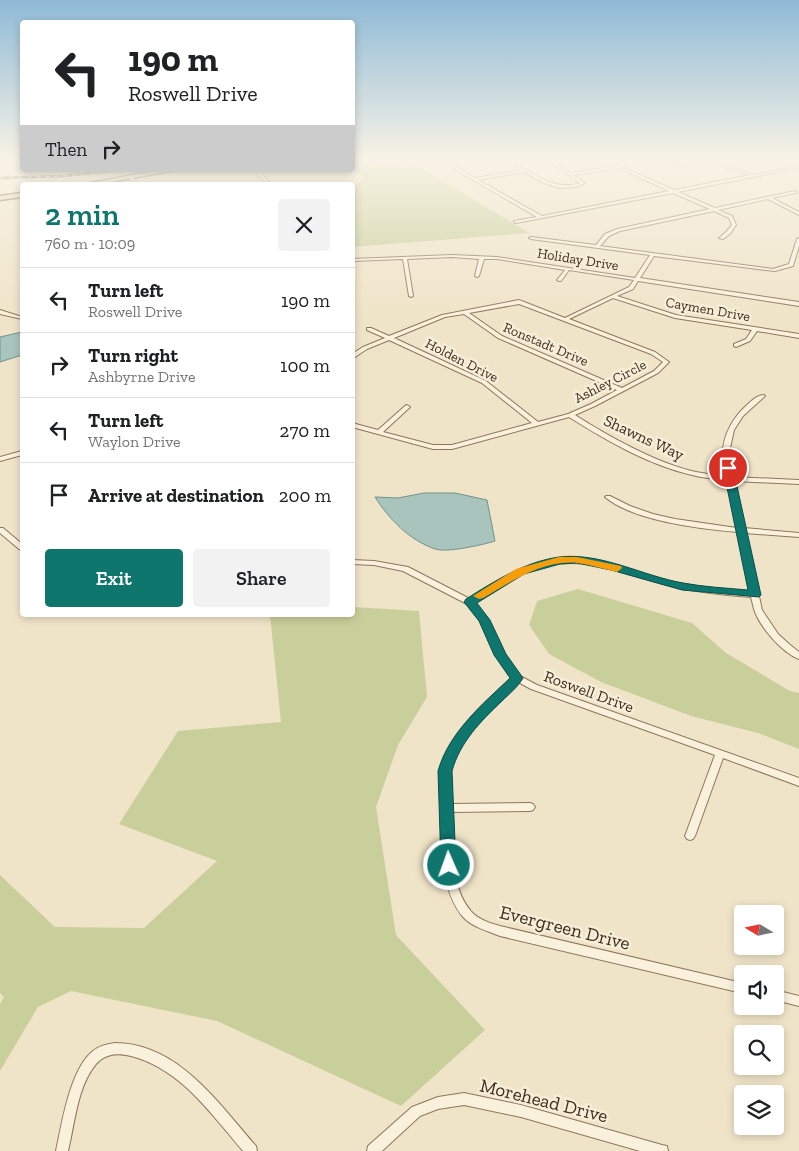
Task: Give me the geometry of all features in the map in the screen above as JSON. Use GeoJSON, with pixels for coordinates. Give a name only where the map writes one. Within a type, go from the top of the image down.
{"type":"FeatureCollection","features":[{"type":"Feature","properties":{"kind":"street"},"geometry":{"type":"LineString","coordinates":[[532,212],[541,217]]}},
{"type":"Feature","properties":{"kind":"street"},"geometry":{"type":"LineString","coordinates":[[516,222],[568,212]]}},
{"type":"Feature","properties":{"kind":"street"},"geometry":{"type":"LineString","coordinates":[[598,246],[607,235],[618,230],[702,212]]}},
{"type":"Feature","properties":{"kind":"street"},"geometry":{"type":"LineString","coordinates":[[719,212],[734,221],[728,233],[721,238]]}},
{"type":"Feature","properties":{"kind":"street"},"geometry":{"type":"LineString","coordinates":[[532,238],[773,270],[791,265],[797,254],[799,240]]}},
{"type":"Feature","properties":{"kind":"street"},"geometry":{"type":"LineString","coordinates":[[566,319],[631,288],[653,254]]}},
{"type":"Feature","properties":{"kind":"street"},"geometry":{"type":"LineString","coordinates":[[477,276],[482,257]]}},
{"type":"Feature","properties":{"kind":"street","name":"Holiday Drive"},"geometry":{"type":"LineString","coordinates":[[355,260],[482,257],[799,304]]}},
{"type":"Feature","properties":{"kind":"street"},"geometry":{"type":"LineString","coordinates":[[405,258],[411,296]]}},
{"type":"Feature","properties":{"kind":"street"},"geometry":{"type":"LineString","coordinates":[[559,280],[568,269]]}},
{"type":"Feature","properties":{"kind":"street","name":"Caymen Drive"},"geometry":{"type":"LineString","coordinates":[[614,297],[659,312],[799,336]]}},
{"type":"Feature","properties":{"kind":"street","name":"Ashley Circle"},"geometry":{"type":"LineString","coordinates":[[355,355],[365,348],[444,316],[519,302],[653,353],[666,362],[656,372],[570,415],[443,448],[355,426]]}},
{"type":"Feature","properties":{"kind":"street"},"geometry":{"type":"LineString","coordinates":[[0,312],[20,317]]}},
{"type":"Feature","properties":{"kind":"street","name":"Ronstadt Drive"},"geometry":{"type":"LineString","coordinates":[[465,312],[500,337],[622,390]]}},
{"type":"Feature","properties":{"kind":"street"},"geometry":{"type":"LineString","coordinates":[[736,346],[748,340],[755,329]]}},
{"type":"Feature","properties":{"kind":"street","name":"Holden Drive"},"geometry":{"type":"LineString","coordinates":[[369,330],[484,382],[537,424]]}},
{"type":"Feature","properties":{"kind":"street"},"geometry":{"type":"LineString","coordinates":[[762,396],[742,412],[728,436],[726,447],[730,478],[758,610],[777,639],[799,656]]}},
{"type":"Feature","properties":{"kind":"street"},"geometry":{"type":"LineString","coordinates":[[379,432],[406,407]]}},
{"type":"Feature","properties":{"kind":"street","name":"Shawns Way"},"geometry":{"type":"LineString","coordinates":[[570,415],[598,432],[682,471],[730,478],[799,482]]}},
{"type":"Feature","properties":{"kind":"street"},"geometry":{"type":"LineString","coordinates":[[0,459],[20,454]]}},
{"type":"Feature","properties":{"kind":"street"},"geometry":{"type":"LineString","coordinates":[[608,497],[620,505],[684,523],[799,534]]}},
{"type":"Feature","properties":{"kind":"street"},"geometry":{"type":"LineString","coordinates":[[0,530],[20,546]]}},
{"type":"Feature","properties":{"kind":"street"},"geometry":{"type":"LineString","coordinates":[[470,602],[520,572],[559,560],[577,560],[612,567],[682,586],[755,595]]}},
{"type":"Feature","properties":{"kind":"street","name":"Roswell Drive"},"geometry":{"type":"LineString","coordinates":[[355,562],[374,563],[405,570],[470,602],[484,620],[500,655],[517,678],[556,696],[799,782]]}},
{"type":"Feature","properties":{"kind":"street","name":"Evergreen Drive"},"geometry":{"type":"LineString","coordinates":[[517,678],[484,710],[457,742],[449,756],[445,771],[449,865],[452,886],[458,903],[467,915],[482,924],[518,935],[734,986]]}},
{"type":"Feature","properties":{"kind":"street"},"geometry":{"type":"LineString","coordinates":[[690,836],[720,754]]}},
{"type":"Feature","properties":{"kind":"street"},"geometry":{"type":"LineString","coordinates":[[447,808],[530,807]]}},
{"type":"Feature","properties":{"kind":"street"},"geometry":{"type":"LineString","coordinates":[[784,997],[799,1001]]}},
{"type":"Feature","properties":{"kind":"street"},"geometry":{"type":"LineString","coordinates":[[62,1151],[81,1079],[101,1051],[119,1048],[153,1056],[168,1064],[185,1078],[251,1151]]}},
{"type":"Feature","properties":{"kind":"street","name":"Morehead Drive"},"geometry":{"type":"LineString","coordinates":[[373,1151],[416,1111],[438,1103],[464,1100],[521,1111],[662,1151]]}},
{"type":"Feature","properties":{"kind":"green space"},"geometry":{"type":"Polygon","coordinates":[[[355,212],[494,212],[529,233],[355,247],[355,212]]]}},
{"type":"Feature","properties":{"kind":"green space"},"geometry":{"type":"Polygon","coordinates":[[[578,589],[692,623],[726,653],[790,691],[799,693],[799,749],[758,733],[691,716],[601,682],[549,654],[529,625],[537,601],[578,589]]]}},
{"type":"Feature","properties":{"kind":"green space"},"geometry":{"type":"Polygon","coordinates":[[[355,607],[419,611],[427,697],[398,745],[376,807],[396,935],[485,1030],[401,1106],[217,1021],[71,991],[38,1007],[0,1071],[0,1004],[4,997],[0,993],[0,875],[55,927],[144,928],[217,861],[119,824],[178,731],[281,722],[270,617],[355,617],[355,607]]]}},
{"type":"Feature","properties":{"kind":"water"},"geometry":{"type":"Polygon","coordinates":[[[20,332],[20,356],[0,362],[0,337],[20,332]]]}},
{"type":"Feature","properties":{"kind":"water"},"geometry":{"type":"Polygon","coordinates":[[[424,493],[455,493],[487,500],[495,541],[456,549],[435,549],[417,540],[400,528],[375,497],[398,498],[424,493]]]}},
{"type":"Feature","properties":{"kind":"slow traffic"},"geometry":{"type":"LineString","coordinates":[[479,596],[520,572],[559,560],[595,562],[617,568]]}},
{"type":"Feature","properties":{"kind":"route"},"geometry":{"type":"LineString","coordinates":[[449,865],[445,771],[449,756],[457,742],[484,710],[500,692],[517,678],[500,655],[484,620],[470,602],[520,572],[559,560],[595,562],[662,582],[701,589],[755,595],[728,468]]}}]}
